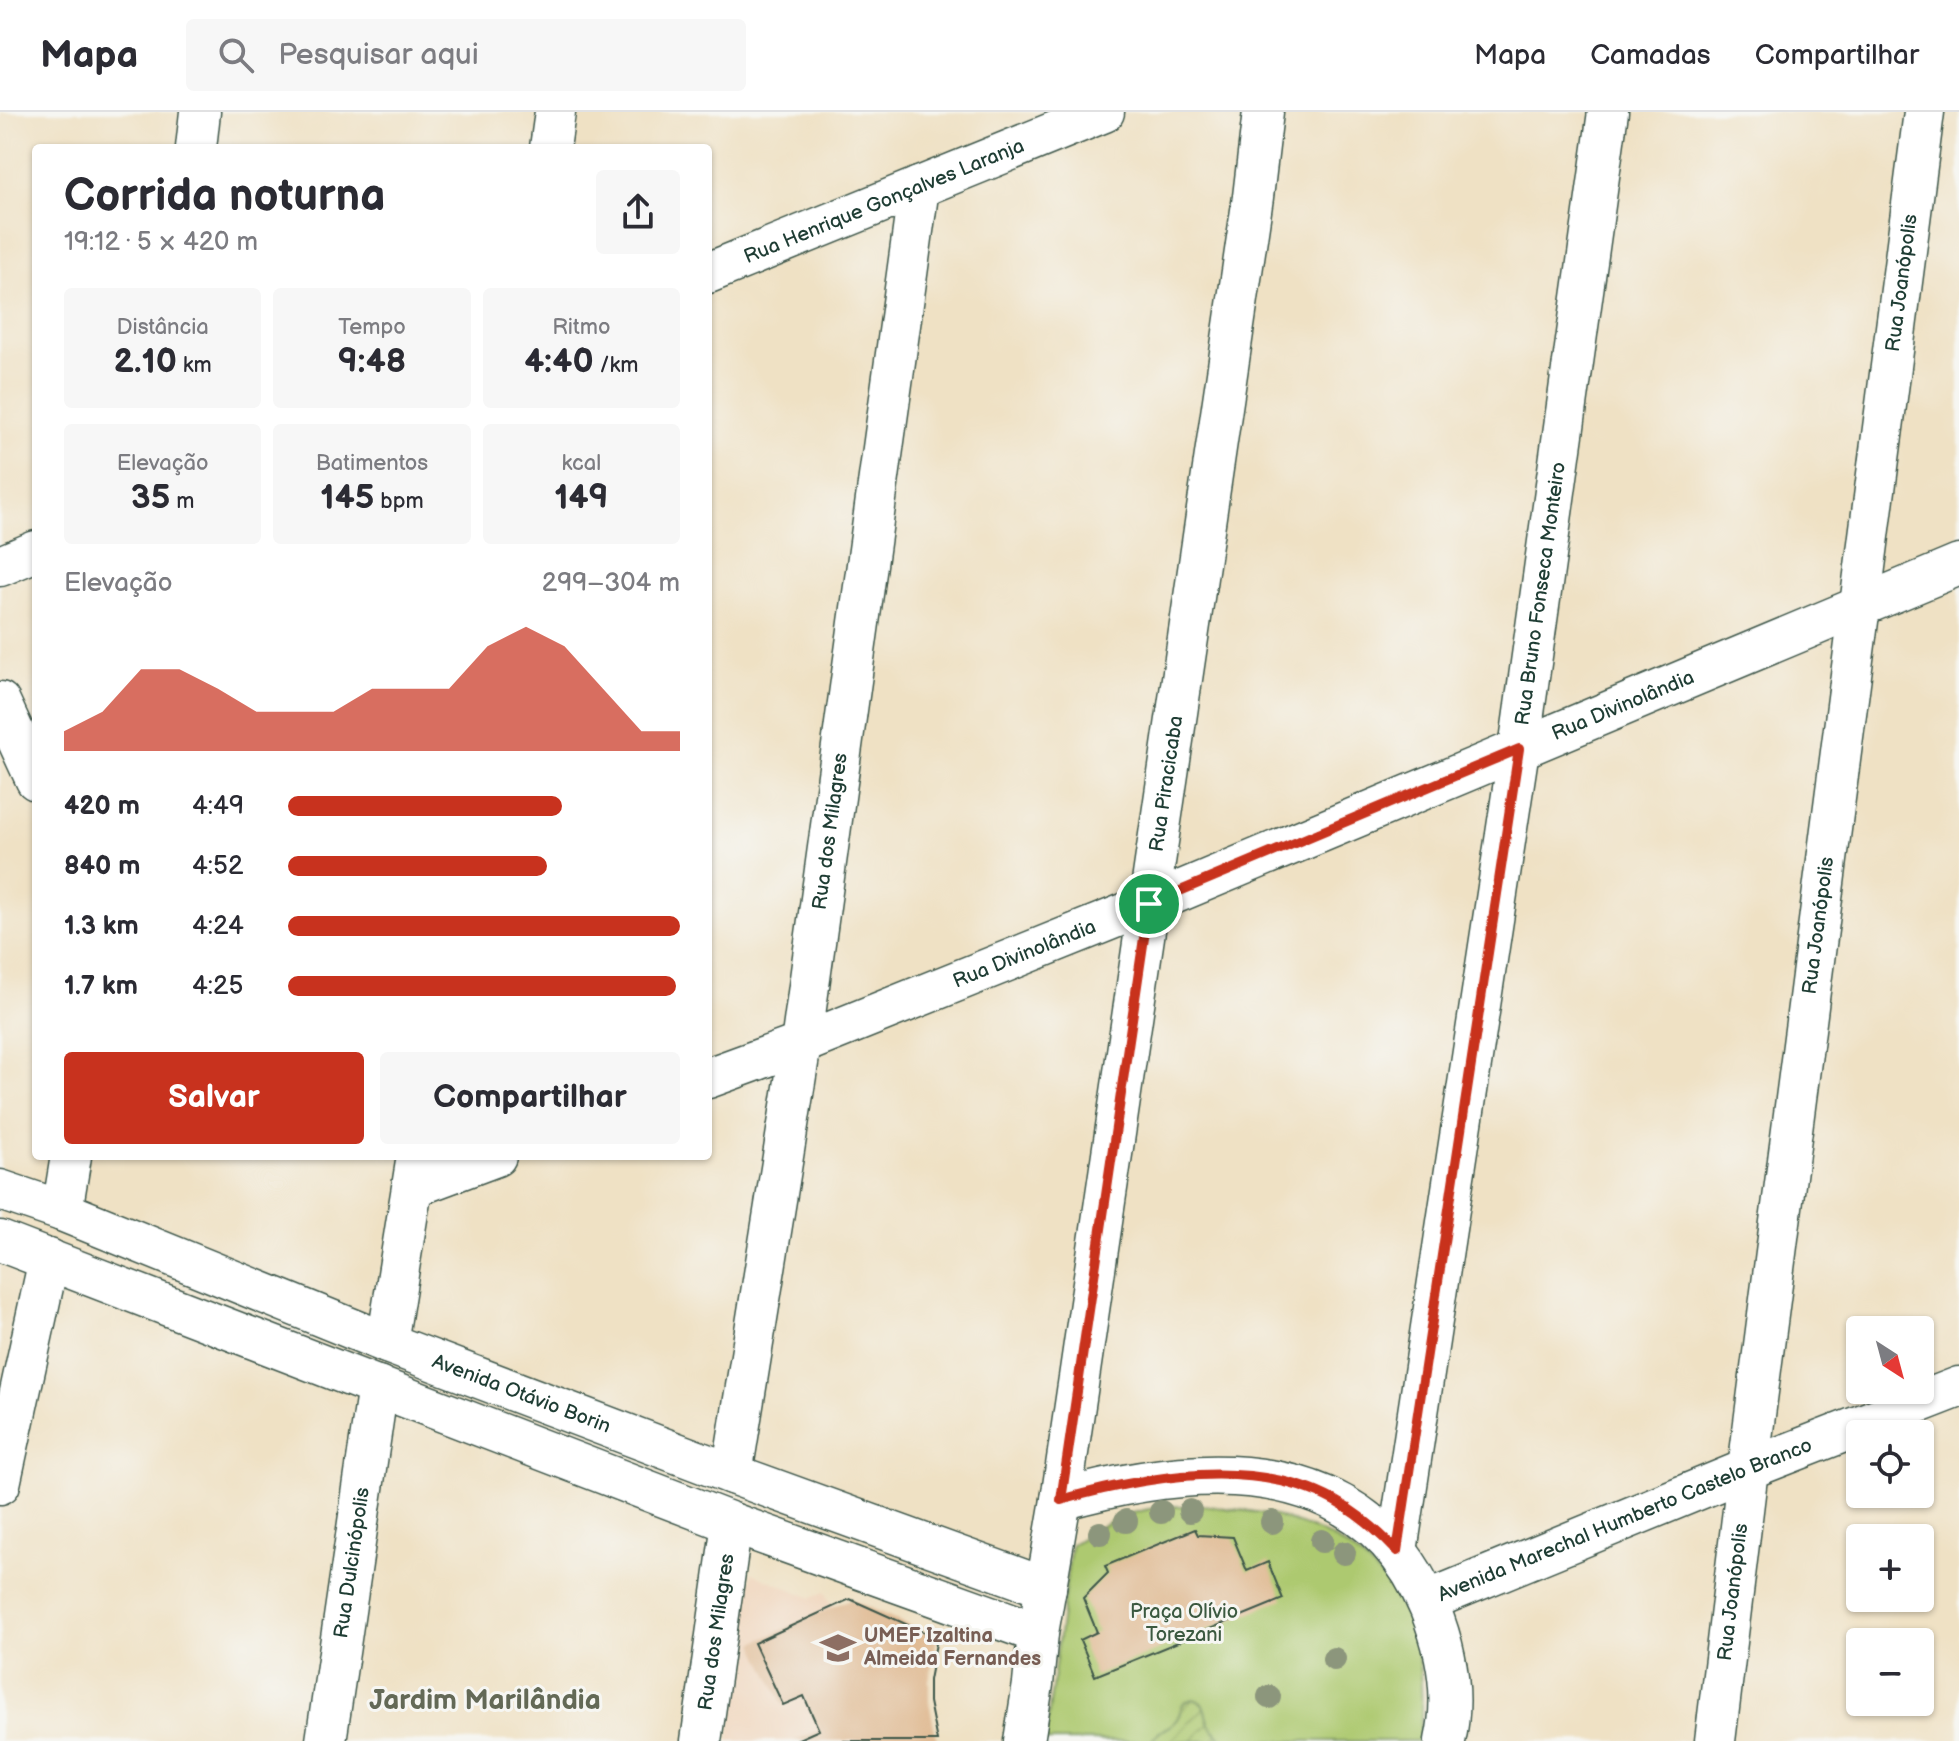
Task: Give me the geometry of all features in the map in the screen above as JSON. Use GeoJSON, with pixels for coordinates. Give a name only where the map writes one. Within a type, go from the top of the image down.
{"type":"FeatureCollection","features":[{"type":"Feature","properties":{"kind":"street"},"geometry":{"type":"LineString","coordinates":[[196,144],[200,112]]}},
{"type":"Feature","properties":{"kind":"street"},"geometry":{"type":"LineString","coordinates":[[551,144],[555,112]]}},
{"type":"Feature","properties":{"kind":"street","name":"Rua Henrique Gonçalves Laranja"},"geometry":{"type":"LineString","coordinates":[[712,271],[1104,112]]}},
{"type":"Feature","properties":{"kind":"street","name":"Rua Piracicaba"},"geometry":{"type":"LineString","coordinates":[[1024,1741],[1253,197],[1263,112]]}},
{"type":"Feature","properties":{"kind":"street","name":"Rua Bruno Fonseca Monteiro"},"geometry":{"type":"LineString","coordinates":[[1397,1551],[1519,749],[1608,112]]}},
{"type":"Feature","properties":{"kind":"street","name":"Rua Joanópolis"},"geometry":{"type":"LineString","coordinates":[[1715,1741],[1924,112]]}},
{"type":"Feature","properties":{"kind":"street","name":"Rua dos Milagres"},"geometry":{"type":"LineString","coordinates":[[732,1474],[801,1044],[919,187]]}},
{"type":"Feature","properties":{"kind":"street"},"geometry":{"type":"LineString","coordinates":[[0,566],[32,553]]}},
{"type":"Feature","properties":{"kind":"street","name":"Rua Divinolândia"},"geometry":{"type":"LineString","coordinates":[[712,1077],[801,1044],[1149,904],[1959,565]]}},
{"type":"Feature","properties":{"kind":"street"},"geometry":{"type":"LineString","coordinates":[[0,702],[32,771]]}},
{"type":"Feature","properties":{"kind":"street"},"geometry":{"type":"LineString","coordinates":[[62,1211],[70,1160]]}},
{"type":"Feature","properties":{"kind":"street"},"geometry":{"type":"LineString","coordinates":[[387,1343],[415,1171],[474,1160]]}},
{"type":"Feature","properties":{"kind":"street","name":"Avenida Otávio Borin"},"geometry":{"type":"LineString","coordinates":[[0,1190],[62,1211],[387,1343],[732,1474],[1046,1588]]}},
{"type":"Feature","properties":{"kind":"street"},"geometry":{"type":"LineString","coordinates":[[0,1241],[732,1523],[1038,1633]]}},
{"type":"Feature","properties":{"kind":"street"},"geometry":{"type":"LineString","coordinates":[[0,1484],[49,1259]]}},
{"type":"Feature","properties":{"kind":"street","name":"Rua Dulcinópolis"},"geometry":{"type":"LineString","coordinates":[[326,1741],[378,1386]]}},
{"type":"Feature","properties":{"kind":"street","name":"Avenida Marechal Humberto Castelo Branco"},"geometry":{"type":"LineString","coordinates":[[1427,1601],[1748,1469],[1959,1387]]}},
{"type":"Feature","properties":{"kind":"street"},"geometry":{"type":"LineString","coordinates":[[1061,1500],[1099,1489],[1152,1480],[1219,1475],[1286,1482],[1335,1501],[1378,1531],[1397,1551],[1427,1601],[1440,1632],[1448,1665],[1450,1698],[1445,1741]]}},
{"type":"Feature","properties":{"kind":"street","name":"Rua dos Milagres"},"geometry":{"type":"LineString","coordinates":[[701,1741],[732,1523]]}},
{"type":"Feature","properties":{"kind":"shaded area","name":"UMEF Izaltina Almeida Fernandes"},"geometry":{"type":"Polygon","coordinates":[[[752,1573],[812,1598],[825,1592],[833,1607],[929,1680],[929,1702],[937,1741],[729,1741],[752,1573]]]}},
{"type":"Feature","properties":{"kind":"green space","name":"Praça Olívio Torezani"},"geometry":{"type":"Polygon","coordinates":[[[1201,1505],[1264,1514],[1315,1530],[1341,1543],[1383,1579],[1410,1626],[1417,1655],[1422,1700],[1418,1741],[1045,1741],[1071,1545],[1107,1523],[1139,1511],[1201,1505]]]}},
{"type":"Feature","properties":{"kind":"green space"},"geometry":{"type":"Polygon","coordinates":[[[1193,1699],[1204,1706],[1210,1725],[1223,1741],[1152,1741],[1177,1719],[1183,1704],[1193,1699]]]}},
{"type":"Feature","properties":{"kind":"building"},"geometry":{"type":"Polygon","coordinates":[[[1195,1529],[1198,1535],[1233,1537],[1247,1571],[1268,1562],[1283,1599],[1095,1676],[1080,1640],[1097,1632],[1083,1598],[1108,1573],[1105,1566],[1195,1529]]]}},
{"type":"Feature","properties":{"kind":"building","name":"UMEF Izaltina Almeida Fernandes"},"geometry":{"type":"Polygon","coordinates":[[[850,1599],[937,1638],[929,1680],[929,1702],[937,1741],[794,1741],[819,1730],[804,1696],[783,1705],[754,1643],[850,1599]]]}},
{"type":"Feature","properties":{"kind":"place","name":"UMEF Izaltina Almeida Fernandes"},"geometry":{"type":"Point","coordinates":[838,1648]}},
{"type":"Feature","properties":{"kind":"district","name":"Jardim Marilândia"},"geometry":{"type":"Point","coordinates":[485,1700]}},
{"type":"Feature","properties":{"kind":"route"},"geometry":{"type":"LineString","coordinates":[[1519,749],[1397,1551],[1378,1531],[1335,1501],[1286,1482],[1259,1477],[1179,1477],[1099,1489],[1061,1500],[1149,904],[1519,749]]}}]}
